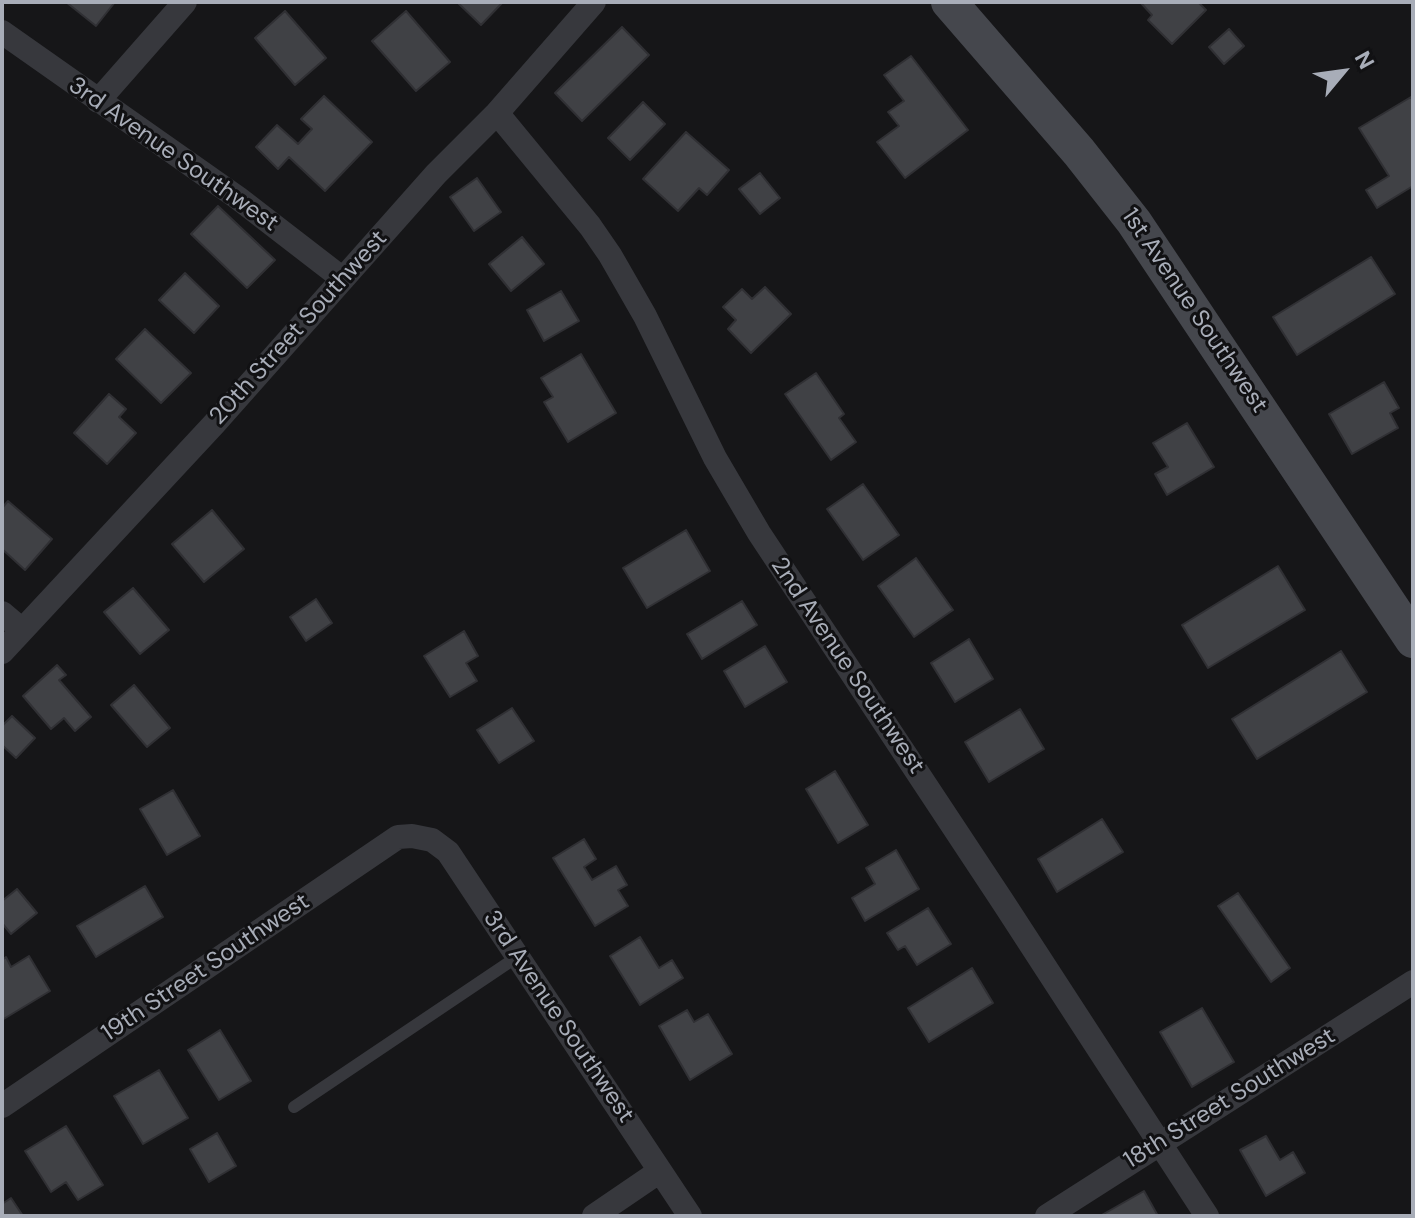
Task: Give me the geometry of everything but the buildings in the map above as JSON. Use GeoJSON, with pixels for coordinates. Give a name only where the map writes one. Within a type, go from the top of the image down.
{"type":"FeatureCollection","features":[{"type":"Feature","properties":{"kind":"main road","name":"1st Avenue Southwest"},"geometry":{"type":"LineString","coordinates":[[949,2],[1079,152],[1134,222],[1413,640]]}},
{"type":"Feature","properties":{"kind":"street"},"geometry":{"type":"LineString","coordinates":[[98,101],[185,2]]}},
{"type":"Feature","properties":{"kind":"street","name":"20th Street Southwest"},"geometry":{"type":"LineString","coordinates":[[2,652],[215,423],[436,174],[497,113],[586,5]]}},
{"type":"Feature","properties":{"kind":"street","name":"3rd Avenue Southwest"},"geometry":{"type":"LineString","coordinates":[[2,32],[238,198],[343,279]]}},
{"type":"Feature","properties":{"kind":"street","name":"2nd Avenue Southwest"},"geometry":{"type":"LineString","coordinates":[[497,113],[590,226],[610,255],[645,316],[715,458],[759,533],[1207,1216]]}},
{"type":"Feature","properties":{"kind":"street"},"geometry":{"type":"LineString","coordinates":[[2,613],[22,630]]}},
{"type":"Feature","properties":{"kind":"street","name":"3rd Avenue Southwest"},"geometry":{"type":"LineString","coordinates":[[412,836],[432,840],[448,852],[690,1216]]}},
{"type":"Feature","properties":{"kind":"street","name":"19th Street Southwest"},"geometry":{"type":"LineString","coordinates":[[2,1106],[398,837],[412,836]]}},
{"type":"Feature","properties":{"kind":"street","name":"18th Street Southwest"},"geometry":{"type":"LineString","coordinates":[[1047,1216],[1413,982]]}},
{"type":"Feature","properties":{"kind":"street"},"geometry":{"type":"LineString","coordinates":[[594,1216],[660,1171]]}},
{"type":"Feature","properties":{"kind":"lane"},"geometry":{"type":"LineString","coordinates":[[294,1107],[517,957]]}}]}
